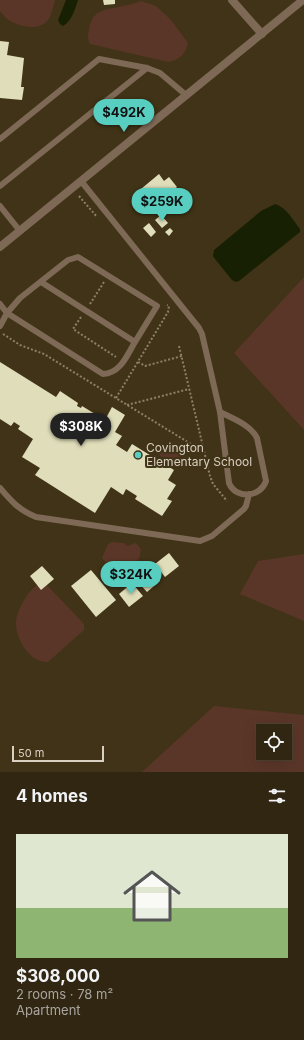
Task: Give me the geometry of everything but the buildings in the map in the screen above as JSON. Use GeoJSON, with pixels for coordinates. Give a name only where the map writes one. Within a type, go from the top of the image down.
{"type":"FeatureCollection","features":[{"type":"Feature","properties":{"kind":"street"},"geometry":{"type":"LineString","coordinates":[[232,0],[262,34]]}},
{"type":"Feature","properties":{"kind":"street"},"geometry":{"type":"LineString","coordinates":[[0,247],[303,0]]}},
{"type":"Feature","properties":{"kind":"lane"},"geometry":{"type":"LineString","coordinates":[[0,139],[99,59],[147,68],[160,73],[186,95]]}},
{"type":"Feature","properties":{"kind":"lane"},"geometry":{"type":"LineString","coordinates":[[0,186],[147,68]]}},
{"type":"Feature","properties":{"kind":"lane"},"geometry":{"type":"LineString","coordinates":[[81,181],[199,328],[202,334],[220,412],[229,483],[234,491],[239,493],[249,494],[260,490],[266,481],[255,432],[220,412]]}},
{"type":"Feature","properties":{"kind":"lane"},"geometry":{"type":"LineString","coordinates":[[0,206],[20,231]]}},
{"type":"Feature","properties":{"kind":"lane"},"geometry":{"type":"LineString","coordinates":[[0,304],[7,313],[103,374],[109,374],[120,366],[157,306],[78,257],[68,260],[20,298],[7,313],[0,326]]}},
{"type":"Feature","properties":{"kind":"lane"},"geometry":{"type":"LineString","coordinates":[[41,282],[135,342]]}},
{"type":"Feature","properties":{"kind":"lane"},"geometry":{"type":"LineString","coordinates":[[0,488],[14,504],[36,517],[200,541],[212,536],[244,509],[249,494]]}},
{"type":"Feature","properties":{"kind":"path"},"geometry":{"type":"LineString","coordinates":[[0,332],[20,345],[44,354],[204,452]]}},
{"type":"Feature","properties":{"kind":"path"},"geometry":{"type":"LineString","coordinates":[[179,346],[213,484],[227,501]]}},
{"type":"Feature","properties":{"kind":"path"},"geometry":{"type":"LineString","coordinates":[[138,362],[145,366],[182,356]]}},
{"type":"Feature","properties":{"kind":"path"},"geometry":{"type":"LineString","coordinates":[[127,405],[189,389]]}},
{"type":"Feature","properties":{"kind":"shaded area"},"geometry":{"type":"Polygon","coordinates":[[[0,0],[55,0],[51,14],[47,21],[38,26],[26,27],[6,18],[0,11],[0,0]]]}},
{"type":"Feature","properties":{"kind":"shaded area"},"geometry":{"type":"Polygon","coordinates":[[[66,0],[78,0],[71,18],[63,26],[58,20],[66,0]]]}},
{"type":"Feature","properties":{"kind":"shaded area"},"geometry":{"type":"Polygon","coordinates":[[[141,1],[156,6],[171,20],[188,43],[186,50],[179,58],[168,62],[90,44],[88,38],[89,29],[91,22],[97,14],[106,9],[141,1]]]}},
{"type":"Feature","properties":{"kind":"shaded area"},"geometry":{"type":"Polygon","coordinates":[[[275,204],[283,208],[289,214],[300,229],[300,232],[239,281],[236,282],[232,280],[213,256],[214,250],[261,211],[275,204]]]}},
{"type":"Feature","properties":{"kind":"shaded area"},"geometry":{"type":"Polygon","coordinates":[[[304,277],[304,430],[234,353],[304,277]]]}},
{"type":"Feature","properties":{"kind":"shaded area"},"geometry":{"type":"Polygon","coordinates":[[[168,443],[179,450],[181,460],[171,463],[160,456],[158,446],[168,443]]]}},
{"type":"Feature","properties":{"kind":"shaded area"},"geometry":{"type":"Polygon","coordinates":[[[112,542],[124,543],[127,546],[136,543],[141,549],[139,559],[117,577],[102,558],[108,544],[112,542]]]}},
{"type":"Feature","properties":{"kind":"shaded area"},"geometry":{"type":"Polygon","coordinates":[[[304,554],[304,621],[240,594],[258,561],[304,554]]]}},
{"type":"Feature","properties":{"kind":"shaded area"},"geometry":{"type":"Polygon","coordinates":[[[44,582],[84,624],[84,630],[48,662],[35,659],[25,649],[18,636],[16,623],[21,605],[29,592],[34,587],[44,582]]]}},
{"type":"Feature","properties":{"kind":"shaded area"},"geometry":{"type":"Polygon","coordinates":[[[214,706],[304,715],[304,772],[142,772],[214,706]]]}},
{"type":"Feature","properties":{"kind":"place","name":"Covington Elementary School"},"geometry":{"type":"Point","coordinates":[138,455]}}]}
